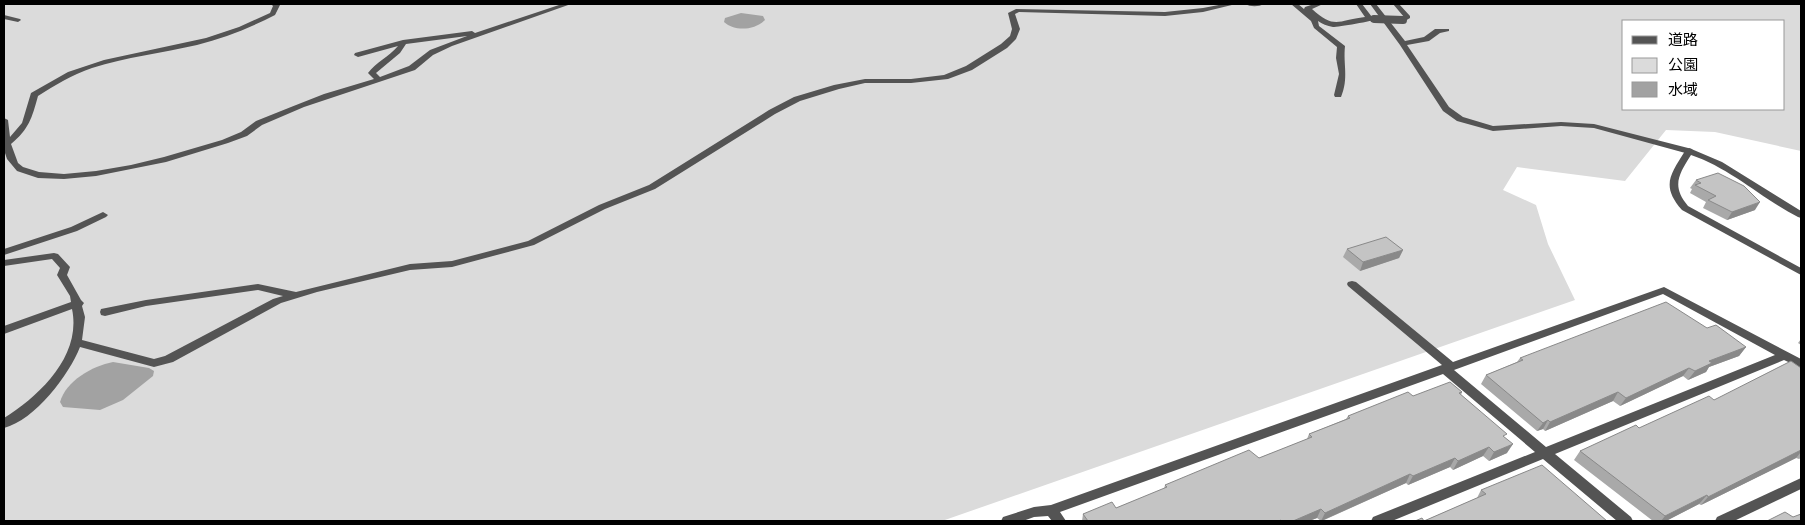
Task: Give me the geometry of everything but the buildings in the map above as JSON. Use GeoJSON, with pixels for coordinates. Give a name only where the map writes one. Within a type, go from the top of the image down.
{"type":"FeatureCollection","features":[{"type":"Feature","properties":{"kind":"street"},"geometry":{"type":"LineString","coordinates":[[6,144],[22,132],[28,121],[34,95],[64,76],[110,60],[188,45],[238,30],[273,14],[277,6],[274,4]]}},
{"type":"Feature","properties":{"kind":"street"},"geometry":{"type":"LineString","coordinates":[[4,120],[6,144],[14,163],[21,170],[37,175],[84,175],[199,151],[244,134],[257,124],[314,100],[414,67],[430,53],[568,4]]}},
{"type":"Feature","properties":{"kind":"street"},"geometry":{"type":"LineString","coordinates":[[77,342],[154,363],[169,359],[277,301],[314,289],[410,267],[452,264],[474,260],[531,243],[602,207],[658,184],[772,112],[797,99],[837,86],[865,81],[924,80],[945,77],[969,68],[1004,46],[1013,37],[1016,29],[1011,13],[1018,10],[1164,14],[1203,10],[1233,4]]}},
{"type":"Feature","properties":{"kind":"street"},"geometry":{"type":"LineString","coordinates":[[1249,4],[1260,4]]}},
{"type":"Feature","properties":{"kind":"street"},"geometry":{"type":"LineString","coordinates":[[1294,4],[1314,20],[1316,27],[1341,46],[1340,58],[1344,74],[1338,96]]}},
{"type":"Feature","properties":{"kind":"street"},"geometry":{"type":"LineString","coordinates":[[1320,4],[1307,8],[1320,21],[1326,24],[1340,25],[1371,19],[1403,20],[1408,17],[1396,4]]}},
{"type":"Feature","properties":{"kind":"street"},"geometry":{"type":"LineString","coordinates":[[1359,4],[1371,19]]}},
{"type":"Feature","properties":{"kind":"street"},"geometry":{"type":"LineString","coordinates":[[1373,4],[1452,115],[1472,124],[1493,129],[1561,124],[1594,126],[1689,151],[1721,163],[1801,215]]}},
{"type":"Feature","properties":{"kind":"street"},"geometry":{"type":"LineString","coordinates":[[4,17],[18,20]]}},
{"type":"Feature","properties":{"kind":"street"},"geometry":{"type":"LineString","coordinates":[[1403,44],[1426,39],[1438,31],[1447,30]]}},
{"type":"Feature","properties":{"kind":"street"},"geometry":{"type":"LineString","coordinates":[[358,55],[378,47],[403,42],[489,31]]}},
{"type":"Feature","properties":{"kind":"street"},"geometry":{"type":"LineString","coordinates":[[378,79],[372,73],[375,68],[401,49],[403,42]]}},
{"type":"Feature","properties":{"kind":"street"},"geometry":{"type":"LineString","coordinates":[[1689,151],[1672,185],[1673,194],[1677,201],[1699,217],[1801,272]]}},
{"type":"Feature","properties":{"kind":"street"},"geometry":{"type":"LineString","coordinates":[[4,252],[74,229],[103,215]]}},
{"type":"Feature","properties":{"kind":"street"},"geometry":{"type":"LineString","coordinates":[[4,263],[54,256],[66,267],[62,275],[72,286],[79,303],[77,342],[61,376],[40,399],[22,414],[4,424]]}},
{"type":"Feature","properties":{"kind":"street"},"geometry":{"type":"LineString","coordinates":[[1352,284],[1545,453],[1626,521]]}},
{"type":"Feature","properties":{"kind":"street"},"geometry":{"type":"LineString","coordinates":[[104,312],[146,303],[258,287],[296,295]]}},
{"type":"Feature","properties":{"kind":"street"},"geometry":{"type":"LineString","coordinates":[[1008,521],[1034,512],[1055,516],[1448,368],[1664,290],[1801,364]]}},
{"type":"Feature","properties":{"kind":"street"},"geometry":{"type":"LineString","coordinates":[[4,330],[79,303]]}},
{"type":"Feature","properties":{"kind":"street"},"geometry":{"type":"LineString","coordinates":[[1378,521],[1785,355]]}},
{"type":"Feature","properties":{"kind":"street"},"geometry":{"type":"LineString","coordinates":[[1722,521],[1801,483]]}},
{"type":"Feature","properties":{"kind":"green space"},"geometry":{"type":"Polygon","coordinates":[[[4,4],[1801,4],[1801,151],[1715,132],[1666,130],[1625,181],[1517,167],[1503,190],[1536,205],[1548,244],[1575,300],[942,521],[4,521],[4,4]]]}},
{"type":"Feature","properties":{"kind":"water"},"geometry":{"type":"Polygon","coordinates":[[[741,13],[763,16],[765,20],[751,28],[734,27],[724,22],[725,18],[741,13]]]}},
{"type":"Feature","properties":{"kind":"water"},"geometry":{"type":"Polygon","coordinates":[[[113,362],[149,368],[154,371],[153,376],[123,400],[100,410],[63,407],[60,402],[63,394],[74,381],[97,367],[113,362]]]}}]}
